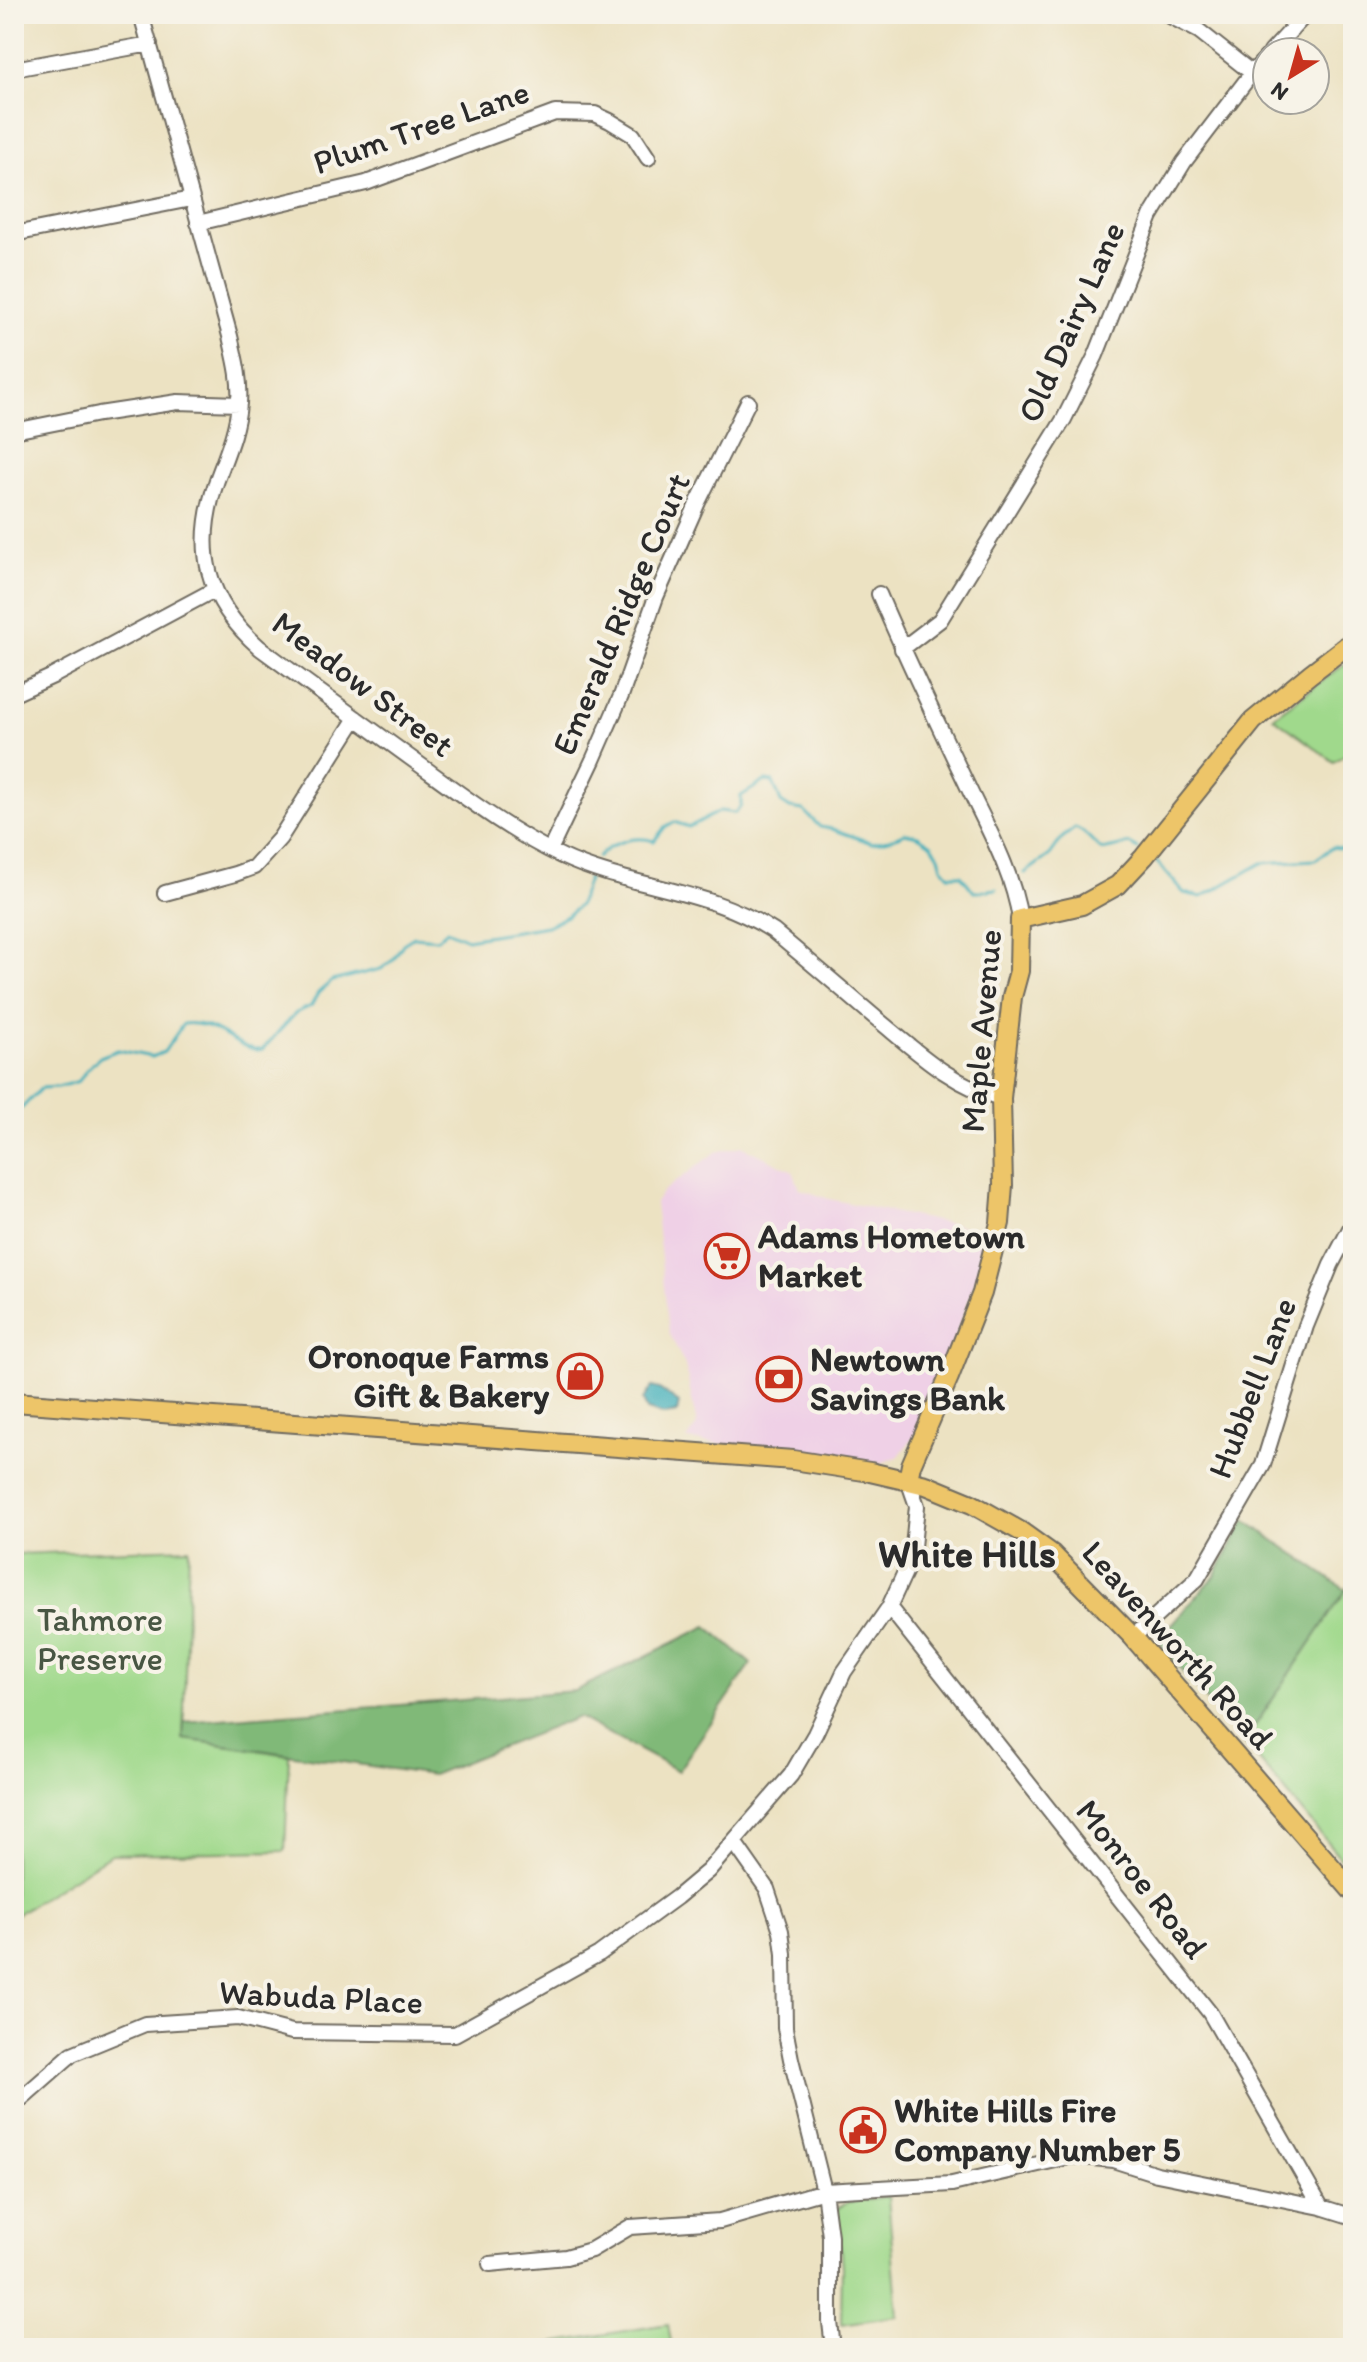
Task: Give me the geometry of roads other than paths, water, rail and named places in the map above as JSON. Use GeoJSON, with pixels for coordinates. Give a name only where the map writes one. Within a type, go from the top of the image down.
{"type":"FeatureCollection","features":[{"type":"Feature","properties":{"kind":"main road","name":"Maple Avenue"},"geometry":{"type":"LineString","coordinates":[[908,1480],[911,1465],[982,1293],[1000,1223],[1003,1185],[1001,1098],[1012,997],[1019,971],[1020,919],[1082,905],[1118,885],[1253,721],[1353,641]]}},
{"type":"Feature","properties":{"kind":"main road","name":"Leavenworth Road"},"geometry":{"type":"LineString","coordinates":[[14,1402],[793,1460],[908,1480],[972,1504],[1020,1531],[1052,1554],[1133,1637],[1353,1892]]}},
{"type":"Feature","properties":{"kind":"street","name":"Meadow Street"},"geometry":{"type":"LineString","coordinates":[[141,14],[236,362],[239,404],[234,434],[206,521],[206,556],[214,590],[233,621],[247,637],[494,818],[550,850],[610,874],[708,899],[752,917],[945,1073],[973,1089],[1001,1098]]}},
{"type":"Feature","properties":{"kind":"street"},"geometry":{"type":"LineString","coordinates":[[1166,14],[1199,31],[1251,72]]}},
{"type":"Feature","properties":{"kind":"street"},"geometry":{"type":"LineString","coordinates":[[1286,36],[1306,14]]}},
{"type":"Feature","properties":{"kind":"street"},"geometry":{"type":"LineString","coordinates":[[14,69],[150,44]]}},
{"type":"Feature","properties":{"kind":"street","name":"Old Dairy Lane"},"geometry":{"type":"LineString","coordinates":[[902,649],[940,620],[1064,419],[1096,355],[1151,216],[1184,162],[1251,74]]}},
{"type":"Feature","properties":{"kind":"street","name":"Plum Tree Lane"},"geometry":{"type":"LineString","coordinates":[[198,223],[366,183],[555,113],[595,114],[610,121],[633,135],[648,158]]}},
{"type":"Feature","properties":{"kind":"street"},"geometry":{"type":"LineString","coordinates":[[14,234],[191,199]]}},
{"type":"Feature","properties":{"kind":"street"},"geometry":{"type":"LineString","coordinates":[[14,431],[178,402],[239,404]]}},
{"type":"Feature","properties":{"kind":"street","name":"Emerald Ridge Court"},"geometry":{"type":"LineString","coordinates":[[550,850],[621,696],[662,583],[697,503],[748,402]]}},
{"type":"Feature","properties":{"kind":"street"},"geometry":{"type":"LineString","coordinates":[[14,694],[214,590]]}},
{"type":"Feature","properties":{"kind":"street"},"geometry":{"type":"LineString","coordinates":[[879,594],[1003,861],[1018,903],[1020,919]]}},
{"type":"Feature","properties":{"kind":"street"},"geometry":{"type":"LineString","coordinates":[[165,893],[254,867],[280,838],[356,718]]}},
{"type":"Feature","properties":{"kind":"street","name":"Hubbell Lane"},"geometry":{"type":"LineString","coordinates":[[1133,1637],[1197,1579],[1263,1465],[1306,1326],[1331,1265],[1353,1223]]}},
{"type":"Feature","properties":{"kind":"street","name":"Wabuda Place"},"geometry":{"type":"LineString","coordinates":[[14,2105],[72,2054],[145,2024],[238,2018],[292,2032],[455,2034],[599,1954],[708,1871],[791,1775],[815,1734],[844,1672],[889,1607],[912,1557],[917,1506],[908,1480]]}},
{"type":"Feature","properties":{"kind":"street","name":"Monroe Road"},"geometry":{"type":"LineString","coordinates":[[889,1607],[1210,2013],[1321,2207]]}},
{"type":"Feature","properties":{"kind":"street"},"geometry":{"type":"LineString","coordinates":[[734,1842],[767,1889],[781,1931],[785,2028],[824,2191],[830,2236],[833,2348]]}},
{"type":"Feature","properties":{"kind":"street"},"geometry":{"type":"LineString","coordinates":[[490,2264],[566,2257],[591,2250],[630,2227],[720,2221],[824,2191],[952,2184],[1073,2156],[1113,2160],[1157,2174],[1321,2207],[1353,2217]]}},
{"type":"Feature","properties":{"kind":"water"},"geometry":{"type":"Polygon","coordinates":[[[652,1387],[679,1403],[677,1413],[664,1415],[647,1410],[643,1400],[652,1387]]]}},
{"type":"Feature","properties":{"kind":"waterway"},"geometry":{"type":"LineString","coordinates":[[598,857],[624,841],[654,841],[665,827],[674,822],[689,827],[720,811],[735,813],[741,806],[741,796],[765,781],[773,782],[781,802],[790,808],[803,810],[820,827],[872,843],[905,833],[918,836],[932,845],[949,875],[961,875],[974,892],[996,889]]}},
{"type":"Feature","properties":{"kind":"waterway"},"geometry":{"type":"LineString","coordinates":[[1025,873],[1050,855],[1062,838],[1075,828],[1102,850],[1130,844],[1138,849]]}},
{"type":"Feature","properties":{"kind":"waterway"},"geometry":{"type":"LineString","coordinates":[[1157,862],[1184,893],[1202,897],[1262,863],[1315,860],[1333,847],[1353,851]]}},
{"type":"Feature","properties":{"kind":"waterway"},"geometry":{"type":"LineString","coordinates":[[14,1112],[41,1088],[79,1081],[100,1057],[118,1050],[152,1057],[164,1052],[183,1024],[206,1026],[244,1046],[262,1050],[296,1013],[311,1006],[318,993],[332,981],[381,969],[393,960],[403,944],[414,937],[437,939],[447,930],[467,939],[547,926],[567,916],[579,905],[588,879]]}},
{"type":"Feature","properties":{"kind":"place","name":"Adams Hometown Market"},"geometry":{"type":"Point","coordinates":[727,1256]}},
{"type":"Feature","properties":{"kind":"place","name":"Oronoque Farms Gift & Bakery"},"geometry":{"type":"Point","coordinates":[580,1376]}},
{"type":"Feature","properties":{"kind":"place","name":"Newtown Savings Bank"},"geometry":{"type":"Point","coordinates":[779,1379]}},
{"type":"Feature","properties":{"kind":"place","name":"White Hills Fire Company Number 5"},"geometry":{"type":"Point","coordinates":[863,2130]}},
{"type":"Feature","properties":{"kind":"district","name":"White Hills"},"geometry":{"type":"Point","coordinates":[967,1554]}},
{"type":"Feature","properties":{"kind":"park label","name":"Tahmore Preserve"},"geometry":{"type":"Point","coordinates":[100,1638]}}]}
